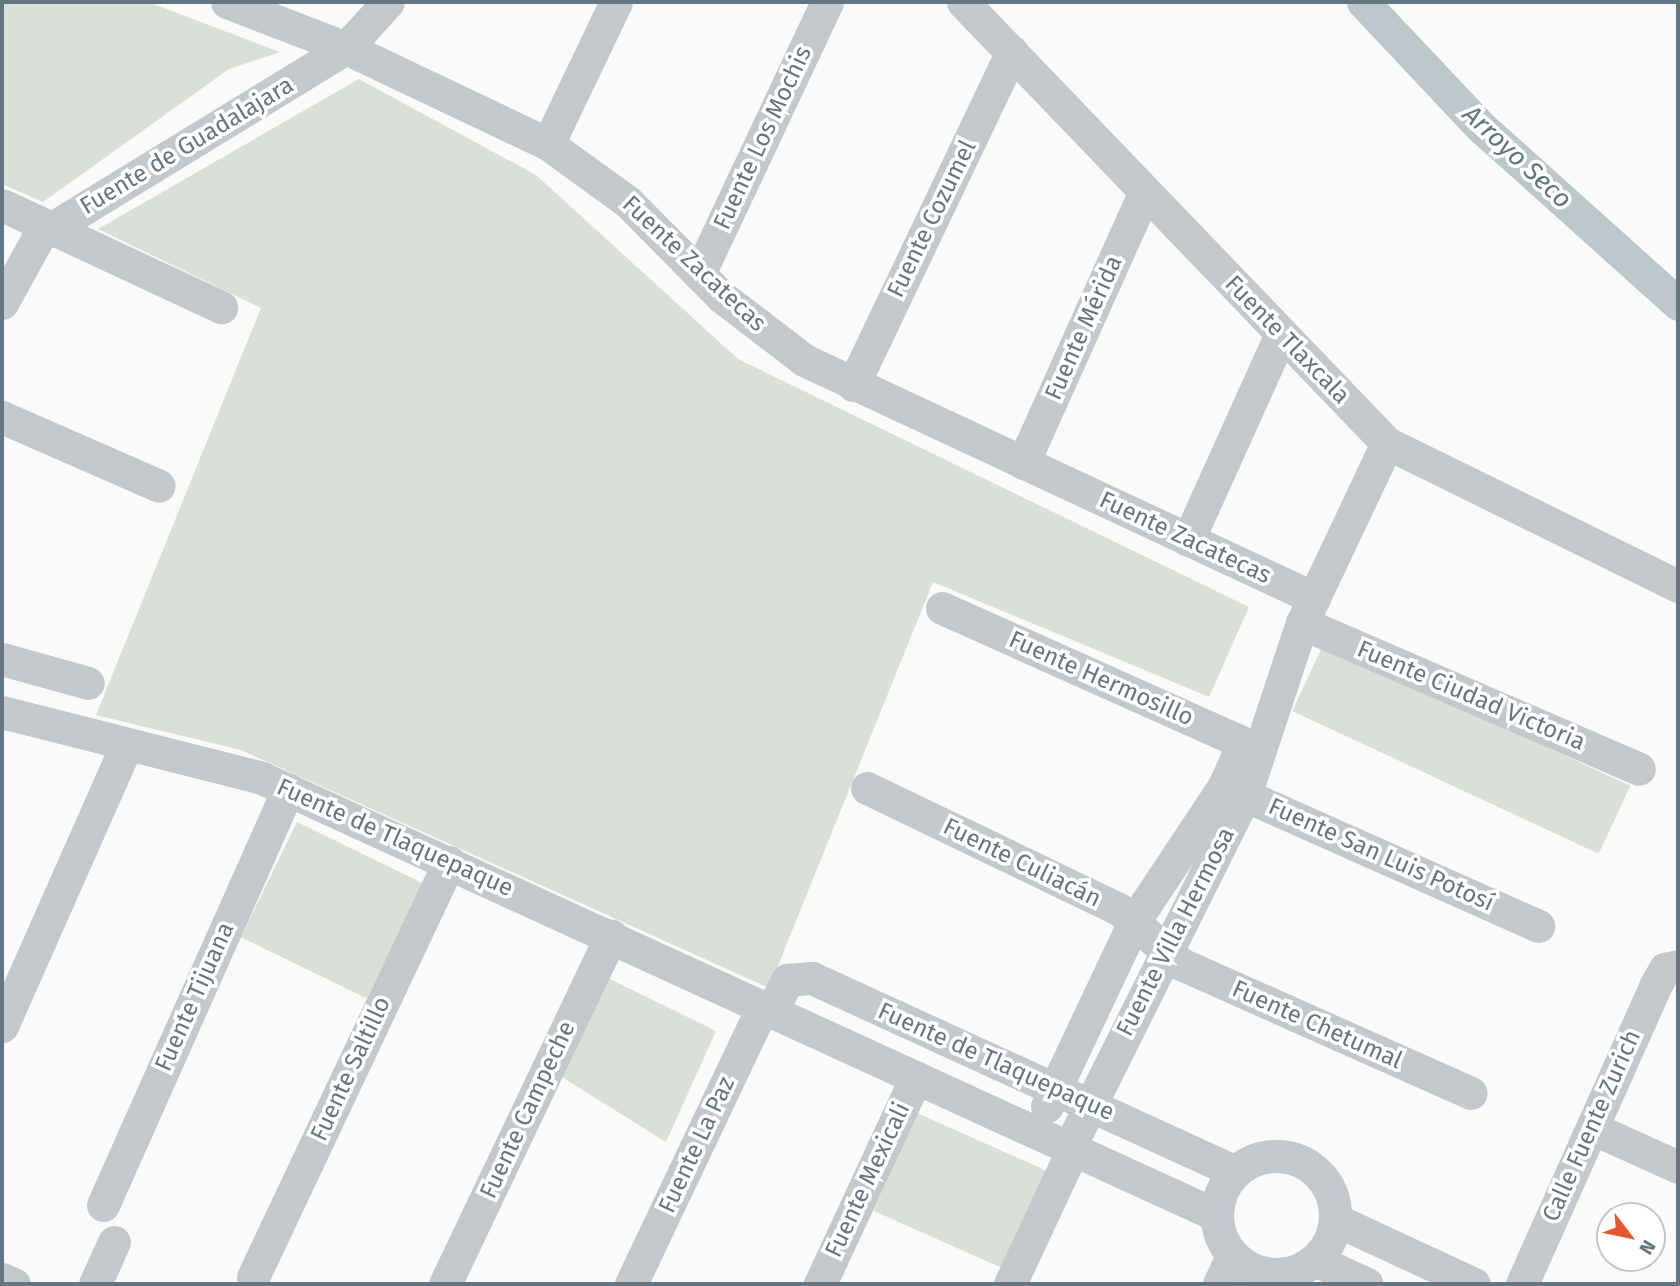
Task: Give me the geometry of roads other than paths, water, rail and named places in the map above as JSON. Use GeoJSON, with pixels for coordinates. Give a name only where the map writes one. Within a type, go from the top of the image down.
{"type":"FeatureCollection","features":[{"type":"Feature","properties":{"kind":"street","name":"Fuente Zacatecas"},"geometry":{"type":"LineString","coordinates":[[227,2],[346,48],[548,144],[628,202],[699,274],[804,360],[1188,540],[1308,610]]}},
{"type":"Feature","properties":{"kind":"street","name":"Fuente de Guadalajara"},"geometry":{"type":"LineString","coordinates":[[2,303],[28,249],[51,229],[346,48],[388,2]]}},
{"type":"Feature","properties":{"kind":"street"},"geometry":{"type":"LineString","coordinates":[[548,144],[616,2]]}},
{"type":"Feature","properties":{"kind":"street","name":"Fuente Los Mochis"},"geometry":{"type":"LineString","coordinates":[[699,274],[827,2]]}},
{"type":"Feature","properties":{"kind":"street","name":"Fuente Tlaxcala"},"geometry":{"type":"LineString","coordinates":[[963,2],[1387,443],[1678,586]]}},
{"type":"Feature","properties":{"kind":"street","name":"Fuente Cozumel"},"geometry":{"type":"LineString","coordinates":[[853,385],[1012,52]]}},
{"type":"Feature","properties":{"kind":"street","name":"Fuente Mérida"},"geometry":{"type":"LineString","coordinates":[[1023,463],[1145,192]]}},
{"type":"Feature","properties":{"kind":"street"},"geometry":{"type":"LineString","coordinates":[[2,205],[221,307]]}},
{"type":"Feature","properties":{"kind":"street"},"geometry":{"type":"LineString","coordinates":[[1188,540],[1282,334]]}},
{"type":"Feature","properties":{"kind":"street"},"geometry":{"type":"LineString","coordinates":[[2,416],[159,486]]}},
{"type":"Feature","properties":{"kind":"street","name":"Fuente Villa Hermosa"},"geometry":{"type":"LineString","coordinates":[[1010,1284],[1091,1104],[1164,953],[1268,711],[1308,610],[1387,443]]}},
{"type":"Feature","properties":{"kind":"street","name":"Fuente Hermosillo"},"geometry":{"type":"LineString","coordinates":[[942,608],[1251,747]]}},
{"type":"Feature","properties":{"kind":"street","name":"Fuente Ciudad Victoria"},"geometry":{"type":"LineString","coordinates":[[1308,610],[1639,769]]}},
{"type":"Feature","properties":{"kind":"street"},"geometry":{"type":"LineString","coordinates":[[2,659],[88,683]]}},
{"type":"Feature","properties":{"kind":"street","name":"Fuente de Tlaquepaque"},"geometry":{"type":"LineString","coordinates":[[2,712],[288,789],[1216,1215]]}},
{"type":"Feature","properties":{"kind":"street"},"geometry":{"type":"LineString","coordinates":[[2,1026],[127,744]]}},
{"type":"Feature","properties":{"kind":"street","name":"Fuente Culiacán"},"geometry":{"type":"LineString","coordinates":[[867,788],[1135,920],[1164,953]]}},
{"type":"Feature","properties":{"kind":"street","name":"Fuente Tijuana"},"geometry":{"type":"LineString","coordinates":[[103,1205],[288,789]]}},
{"type":"Feature","properties":{"kind":"street","name":"Fuente Villa Hermosa"},"geometry":{"type":"LineString","coordinates":[[1036,1131],[1135,920],[1234,790]]}},
{"type":"Feature","properties":{"kind":"street","name":"Fuente San Luis Potosí"},"geometry":{"type":"LineString","coordinates":[[1234,790],[1538,926]]}},
{"type":"Feature","properties":{"kind":"street","name":"Fuente Saltillo"},"geometry":{"type":"LineString","coordinates":[[253,1277],[449,862]]}},
{"type":"Feature","properties":{"kind":"street","name":"Fuente Campeche"},"geometry":{"type":"LineString","coordinates":[[445,1284],[611,936]]}},
{"type":"Feature","properties":{"kind":"street","name":"Fuente Chetumal"},"geometry":{"type":"LineString","coordinates":[[1164,953],[1471,1093]]}},
{"type":"Feature","properties":{"kind":"street","name":"Calle Fuente Zurich"},"geometry":{"type":"LineString","coordinates":[[1522,1284],[1592,1128],[1672,968]]}},
{"type":"Feature","properties":{"kind":"street","name":"Fuente de Tlaquepaque"},"geometry":{"type":"LineString","coordinates":[[767,1008],[787,980],[811,978],[1091,1104],[1234,1172]]}},
{"type":"Feature","properties":{"kind":"street","name":"Fuente La Paz"},"geometry":{"type":"LineString","coordinates":[[631,1284],[767,1008]]}},
{"type":"Feature","properties":{"kind":"street","name":"Fuente Mexicali"},"geometry":{"type":"LineString","coordinates":[[820,1284],[916,1077]]}},
{"type":"Feature","properties":{"kind":"street"},"geometry":{"type":"LineString","coordinates":[[1592,1128],[1678,1167]]}},
{"type":"Feature","properties":{"kind":"street"},"geometry":{"type":"LineString","coordinates":[[1272,1155],[1311,1166],[1326,1181],[1336,1220],[1315,1260],[1275,1280],[1226,1270],[1216,1215],[1234,1172],[1272,1155]]}},
{"type":"Feature","properties":{"kind":"street"},"geometry":{"type":"LineString","coordinates":[[1336,1220],[1474,1284]]}},
{"type":"Feature","properties":{"kind":"street"},"geometry":{"type":"LineString","coordinates":[[95,1284],[114,1242]]}},
{"type":"Feature","properties":{"kind":"street"},"geometry":{"type":"LineString","coordinates":[[1315,1260],[1367,1284]]}},
{"type":"Feature","properties":{"kind":"street"},"geometry":{"type":"LineString","coordinates":[[2,1279],[14,1284]]}},
{"type":"Feature","properties":{"kind":"waterway","name":"Arroyo Seco"},"geometry":{"type":"LineString","coordinates":[[1363,2],[1481,127],[1678,304]]}}]}
